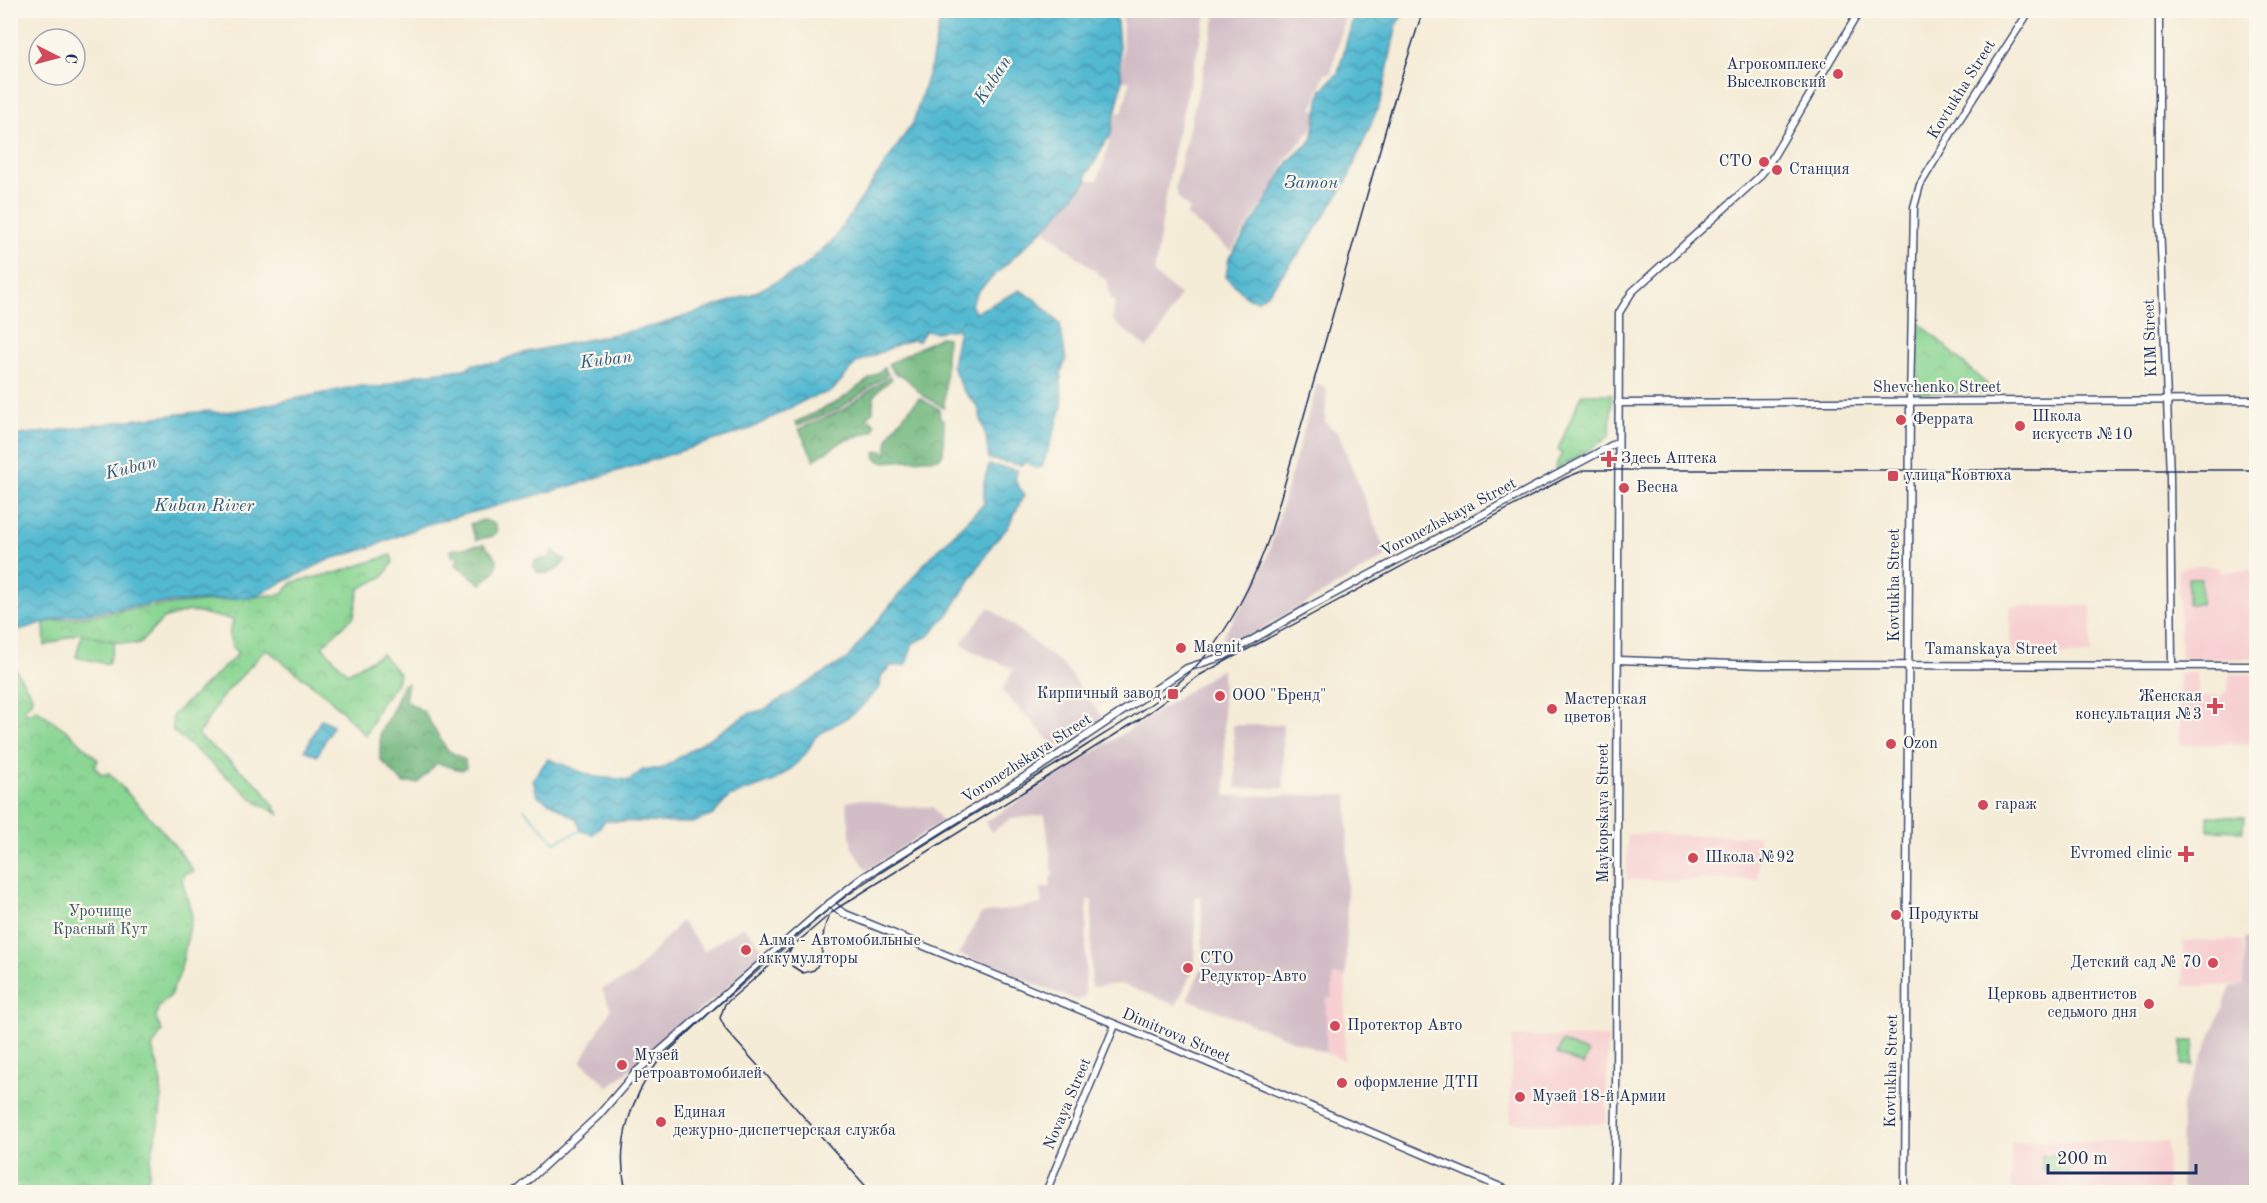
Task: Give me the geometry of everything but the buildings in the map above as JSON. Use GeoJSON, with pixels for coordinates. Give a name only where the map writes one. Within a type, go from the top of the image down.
{"type":"FeatureCollection","features":[{"type":"Feature","properties":{"kind":"street","name":"Maykopskaya Street"},"geometry":{"type":"LineString","coordinates":[[1614,1192],[1619,472],[1617,326],[1619,313],[1632,292],[1758,178],[1767,167],[1860,10]]}},
{"type":"Feature","properties":{"kind":"street","name":"Kovtukha Street"},"geometry":{"type":"LineString","coordinates":[[1905,1192],[1910,401],[1916,196],[1983,81],[2030,10]]}},
{"type":"Feature","properties":{"kind":"street","name":"KIM Street"},"geometry":{"type":"LineString","coordinates":[[2159,10],[2159,198],[2172,664]]}},
{"type":"Feature","properties":{"kind":"street","name":"Shevchenko Street"},"geometry":{"type":"LineString","coordinates":[[1618,403],[2256,400]]}},
{"type":"Feature","properties":{"kind":"street","name":"Voronezhskaya Street"},"geometry":{"type":"LineString","coordinates":[[516,1192],[598,1116],[638,1071],[830,903],[862,878],[1037,769],[1186,668],[1224,656],[1313,605],[1618,442]]}},
{"type":"Feature","properties":{"kind":"street","name":"Tamanskaya Street"},"geometry":{"type":"LineString","coordinates":[[1618,660],[1762,665],[1908,663],[2256,666]]}},
{"type":"Feature","properties":{"kind":"street","name":"Dimitrova Street"},"geometry":{"type":"LineString","coordinates":[[830,903],[841,912],[1512,1192]]}},
{"type":"Feature","properties":{"kind":"street","name":"Novaya Street"},"geometry":{"type":"LineString","coordinates":[[1046,1192],[1115,1026]]}},
{"type":"Feature","properties":{"kind":"shaded area"},"geometry":{"type":"Polygon","coordinates":[[[1344,10],[1345,17],[1331,73],[1324,75],[1312,109],[1318,112],[1311,130],[1286,159],[1276,183],[1231,251],[1186,215],[1190,209],[1179,199],[1175,188],[1217,11],[1344,10]]]}},
{"type":"Feature","properties":{"kind":"shaded area"},"geometry":{"type":"Polygon","coordinates":[[[1123,11],[1207,11],[1173,152],[1154,274],[1180,295],[1160,332],[1147,348],[1112,320],[1115,301],[1111,300],[1107,281],[1045,230],[1089,180],[1098,180],[1118,112],[1122,113],[1130,82],[1122,80],[1123,11]]]}},
{"type":"Feature","properties":{"kind":"shaded area"},"geometry":{"type":"Polygon","coordinates":[[[1317,384],[1327,388],[1325,422],[1338,433],[1387,556],[1229,648],[1222,637],[1253,588],[1267,558],[1317,384]]]}},
{"type":"Feature","properties":{"kind":"shaded area"},"geometry":{"type":"Polygon","coordinates":[[[2196,566],[2220,567],[2221,572],[2256,570],[2256,659],[2181,659],[2178,569],[2196,566]]]}},
{"type":"Feature","properties":{"kind":"shaded area"},"geometry":{"type":"Polygon","coordinates":[[[2010,606],[2091,606],[2091,655],[2010,654],[2010,606]]]}},
{"type":"Feature","properties":{"kind":"shaded area"},"geometry":{"type":"Polygon","coordinates":[[[989,607],[1064,666],[1104,719],[1057,748],[1002,691],[1014,669],[972,651],[961,643],[989,607]]]}},
{"type":"Feature","properties":{"kind":"shaded area"},"geometry":{"type":"Polygon","coordinates":[[[1222,669],[1226,796],[1348,795],[1346,976],[1333,975],[1332,997],[1326,999],[1326,1053],[1187,999],[1203,965],[1201,896],[1195,896],[1195,966],[1176,1005],[1121,984],[1091,987],[1092,900],[1087,900],[1085,997],[1078,1001],[959,954],[981,914],[1042,904],[1040,889],[1051,887],[1050,877],[1053,876],[1045,815],[1010,819],[992,832],[986,822],[1222,669]]]}},
{"type":"Feature","properties":{"kind":"shaded area","name":"Женская консультация №3"},"geometry":{"type":"Polygon","coordinates":[[[2179,673],[2197,673],[2199,697],[2221,696],[2228,689],[2229,674],[2254,674],[2250,744],[2180,745],[2179,673]]]}},
{"type":"Feature","properties":{"kind":"shaded area"},"geometry":{"type":"Polygon","coordinates":[[[1233,725],[1283,725],[1284,788],[1236,788],[1233,725]]]}},
{"type":"Feature","properties":{"kind":"shaded area"},"geometry":{"type":"Polygon","coordinates":[[[861,799],[897,806],[933,807],[942,822],[867,870],[852,848],[846,802],[861,799]]]}},
{"type":"Feature","properties":{"kind":"shaded area","name":"Школа №92"},"geometry":{"type":"Polygon","coordinates":[[[1627,834],[1759,836],[1758,880],[1626,880],[1627,834]]]}},
{"type":"Feature","properties":{"kind":"shaded area"},"geometry":{"type":"Polygon","coordinates":[[[681,921],[704,951],[743,926],[765,951],[724,990],[609,1087],[581,1061],[611,1009],[602,989],[633,975],[681,921]]]}},
{"type":"Feature","properties":{"kind":"shaded area"},"geometry":{"type":"Polygon","coordinates":[[[2244,939],[2256,939],[2256,1192],[2193,1192],[2181,1187],[2182,1105],[2231,987],[2243,985],[2244,939]]]}},
{"type":"Feature","properties":{"kind":"shaded area","name":"Детский сад № 70"},"geometry":{"type":"Polygon","coordinates":[[[2242,940],[2243,985],[2183,986],[2183,941],[2242,940]]]}},
{"type":"Feature","properties":{"kind":"shaded area","name":"Протектор Авто"},"geometry":{"type":"Polygon","coordinates":[[[1332,975],[1346,976],[1344,1060],[1326,1053],[1326,998],[1332,975]]]}},
{"type":"Feature","properties":{"kind":"shaded area"},"geometry":{"type":"Polygon","coordinates":[[[1512,1036],[1608,1037],[1606,1124],[1510,1123],[1512,1036]]]}},
{"type":"Feature","properties":{"kind":"shaded area"},"geometry":{"type":"Polygon","coordinates":[[[2011,1142],[2167,1142],[2167,1192],[2011,1192],[2011,1142]]]}},
{"type":"Feature","properties":{"kind":"green space"},"geometry":{"type":"Polygon","coordinates":[[[1919,322],[1996,393],[1917,393],[1919,322]]]}},
{"type":"Feature","properties":{"kind":"green space"},"geometry":{"type":"Polygon","coordinates":[[[940,337],[947,338],[944,408],[922,395],[907,379],[894,373],[888,364],[940,337]]]}},
{"type":"Feature","properties":{"kind":"green space"},"geometry":{"type":"Polygon","coordinates":[[[884,368],[888,374],[839,409],[797,426],[796,422],[839,401],[884,368]]]}},
{"type":"Feature","properties":{"kind":"green space"},"geometry":{"type":"Polygon","coordinates":[[[890,376],[892,379],[875,395],[873,411],[866,419],[871,420],[875,425],[873,431],[843,441],[814,460],[799,429],[841,411],[890,376]]]}},
{"type":"Feature","properties":{"kind":"green space"},"geometry":{"type":"Polygon","coordinates":[[[1582,394],[1612,394],[1610,434],[1603,441],[1556,470],[1555,467],[1562,453],[1558,449],[1582,394]]]}},
{"type":"Feature","properties":{"kind":"green space"},"geometry":{"type":"Polygon","coordinates":[[[919,398],[939,409],[940,419],[944,420],[943,453],[940,458],[882,462],[876,458],[875,452],[883,451],[885,455],[892,431],[919,398]]]}},
{"type":"Feature","properties":{"kind":"green space"},"geometry":{"type":"Polygon","coordinates":[[[484,520],[495,524],[497,531],[493,536],[476,540],[470,524],[484,520]]]}},
{"type":"Feature","properties":{"kind":"green space"},"geometry":{"type":"Polygon","coordinates":[[[484,544],[497,559],[496,570],[481,584],[455,564],[460,557],[452,556],[451,550],[484,544]]]}},
{"type":"Feature","properties":{"kind":"green space"},"geometry":{"type":"Polygon","coordinates":[[[553,551],[566,560],[554,571],[537,572],[533,565],[536,560],[549,558],[553,551]]]}},
{"type":"Feature","properties":{"kind":"green space"},"geometry":{"type":"Polygon","coordinates":[[[391,555],[393,562],[384,576],[359,589],[354,616],[322,646],[347,673],[382,654],[399,674],[397,683],[380,704],[366,736],[329,698],[266,649],[221,698],[198,735],[262,788],[279,814],[258,803],[173,731],[172,716],[238,654],[230,638],[234,620],[189,611],[163,619],[139,644],[112,642],[78,633],[45,646],[44,622],[138,608],[282,594],[293,582],[339,572],[391,555]]]}},
{"type":"Feature","properties":{"kind":"green space"},"geometry":{"type":"Polygon","coordinates":[[[2188,578],[2201,578],[2201,604],[2188,604],[2188,578]]]}},
{"type":"Feature","properties":{"kind":"green space"},"geometry":{"type":"Polygon","coordinates":[[[82,634],[115,642],[108,664],[76,657],[82,634]]]}},
{"type":"Feature","properties":{"kind":"green space","name":"Урочище Красный Кут"},"geometry":{"type":"Polygon","coordinates":[[[11,662],[32,696],[25,713],[31,713],[36,709],[70,733],[98,760],[95,767],[102,775],[109,773],[164,833],[194,872],[185,873],[182,880],[192,916],[180,973],[170,996],[158,1008],[156,1019],[162,1031],[152,1048],[159,1070],[161,1106],[149,1172],[148,1192],[11,1192],[11,662]]]}},
{"type":"Feature","properties":{"kind":"green space"},"geometry":{"type":"Polygon","coordinates":[[[408,683],[405,700],[424,712],[447,750],[465,760],[466,768],[461,770],[437,763],[418,783],[403,783],[380,759],[380,733],[395,705],[402,685],[408,683]]]}},
{"type":"Feature","properties":{"kind":"green space"},"geometry":{"type":"Polygon","coordinates":[[[2208,816],[2244,817],[2243,831],[2208,830],[2208,816]]]}},
{"type":"Feature","properties":{"kind":"green space"},"geometry":{"type":"Polygon","coordinates":[[[2182,1041],[2194,1041],[2193,1065],[2182,1065],[2182,1041]]]}},
{"type":"Feature","properties":{"kind":"green space"},"geometry":{"type":"Polygon","coordinates":[[[1562,1042],[1588,1053],[1583,1065],[1557,1054],[1562,1042]]]}},
{"type":"Feature","properties":{"kind":"green space"},"geometry":{"type":"Polygon","coordinates":[[[2042,1155],[2070,1156],[2070,1172],[2042,1171],[2042,1155]]]}},
{"type":"Feature","properties":{"kind":"water","name":"Kuban River"},"geometry":{"type":"Polygon","coordinates":[[[942,11],[1116,11],[1122,83],[1110,137],[1086,174],[1087,181],[1050,223],[979,290],[971,304],[975,313],[1020,290],[1036,300],[1060,324],[1066,360],[1061,372],[1062,408],[1042,467],[1035,468],[1027,462],[1021,465],[989,459],[978,407],[963,390],[952,365],[959,329],[925,331],[919,341],[912,340],[899,344],[856,363],[832,391],[807,399],[750,429],[567,487],[425,525],[366,549],[330,559],[253,597],[151,604],[67,616],[11,632],[11,437],[171,415],[241,410],[358,386],[381,387],[416,375],[465,369],[474,364],[496,363],[518,354],[659,325],[752,294],[801,269],[834,239],[913,123],[931,65],[942,11]]]}},
{"type":"Feature","properties":{"kind":"water","name":"Затон"},"geometry":{"type":"Polygon","coordinates":[[[1353,11],[1406,11],[1397,23],[1381,100],[1347,181],[1306,244],[1268,293],[1258,300],[1248,298],[1226,277],[1229,258],[1259,213],[1289,161],[1312,140],[1321,91],[1338,73],[1353,11]]]}},
{"type":"Feature","properties":{"kind":"water"},"geometry":{"type":"Polygon","coordinates":[[[989,465],[1017,470],[1015,480],[1024,495],[1008,527],[992,545],[949,613],[929,636],[913,643],[906,665],[891,666],[881,676],[880,687],[856,712],[816,736],[807,752],[793,767],[774,781],[729,797],[713,815],[692,823],[605,821],[593,834],[581,831],[577,819],[537,795],[533,779],[548,759],[594,777],[629,780],[644,769],[661,769],[748,714],[765,709],[847,659],[923,565],[984,504],[984,483],[989,465]]]}},
{"type":"Feature","properties":{"kind":"water"},"geometry":{"type":"Polygon","coordinates":[[[321,719],[333,725],[317,756],[305,750],[321,719]]]}},
{"type":"Feature","properties":{"kind":"waterway"},"geometry":{"type":"LineString","coordinates":[[524,809],[555,842],[582,830]]}},
{"type":"Feature","properties":{"kind":"tram line"},"geometry":{"type":"LineString","coordinates":[[871,1192],[726,1030],[720,1018],[725,1004],[836,909],[1140,719],[1200,675],[1565,478],[1585,470],[2256,470]]}},
{"type":"Feature","properties":{"kind":"tram line"},"geometry":{"type":"LineString","coordinates":[[794,945],[789,952],[792,966],[803,973],[814,970],[821,958],[824,930],[829,917]]}},
{"type":"Feature","properties":{"kind":"railway"},"geometry":{"type":"LineString","coordinates":[[626,1192],[622,1156],[624,1139],[640,1089],[660,1059],[753,972],[852,892],[1145,708],[1185,677],[1220,637],[1249,586],[1270,535],[1392,107],[1423,10]]}},
{"type":"Feature","properties":{"kind":"place","name":"Агрокомплекс Выселковский"},"geometry":{"type":"Point","coordinates":[1838,74]}},
{"type":"Feature","properties":{"kind":"place","name":"СТО"},"geometry":{"type":"Point","coordinates":[1764,162]}},
{"type":"Feature","properties":{"kind":"place","name":"Станция"},"geometry":{"type":"Point","coordinates":[1777,170]}},
{"type":"Feature","properties":{"kind":"place","name":"Феррата"},"geometry":{"type":"Point","coordinates":[1901,420]}},
{"type":"Feature","properties":{"kind":"place","name":"Школа искусств №10"},"geometry":{"type":"Point","coordinates":[2020,426]}},
{"type":"Feature","properties":{"kind":"place","name":"Здесь Аптека"},"geometry":{"type":"Point","coordinates":[1609,459]}},
{"type":"Feature","properties":{"kind":"place","name":"улица Ковтюха"},"geometry":{"type":"Point","coordinates":[1893,476]}},
{"type":"Feature","properties":{"kind":"place","name":"Весна"},"geometry":{"type":"Point","coordinates":[1624,488]}},
{"type":"Feature","properties":{"kind":"place","name":"Magnit"},"geometry":{"type":"Point","coordinates":[1181,648]}},
{"type":"Feature","properties":{"kind":"place","name":"Кирпичный завод"},"geometry":{"type":"Point","coordinates":[1173,694]}},
{"type":"Feature","properties":{"kind":"place","name":"ООО \"Бренд\""},"geometry":{"type":"Point","coordinates":[1220,696]}},
{"type":"Feature","properties":{"kind":"place","name":"Женская консультация №3"},"geometry":{"type":"Point","coordinates":[2215,706]}},
{"type":"Feature","properties":{"kind":"place","name":"Мастерская цветов"},"geometry":{"type":"Point","coordinates":[1552,709]}},
{"type":"Feature","properties":{"kind":"place","name":"Ozon"},"geometry":{"type":"Point","coordinates":[1891,744]}},
{"type":"Feature","properties":{"kind":"place","name":"гараж"},"geometry":{"type":"Point","coordinates":[1983,805]}},
{"type":"Feature","properties":{"kind":"place","name":"Evromed clinic"},"geometry":{"type":"Point","coordinates":[2186,854]}},
{"type":"Feature","properties":{"kind":"place","name":"Школа №92"},"geometry":{"type":"Point","coordinates":[1693,858]}},
{"type":"Feature","properties":{"kind":"place","name":"Продукты"},"geometry":{"type":"Point","coordinates":[1896,915]}},
{"type":"Feature","properties":{"kind":"place","name":"Алма - Автомобильные аккумуляторы"},"geometry":{"type":"Point","coordinates":[746,950]}},
{"type":"Feature","properties":{"kind":"place","name":"Детский сад № 70"},"geometry":{"type":"Point","coordinates":[2213,963]}},
{"type":"Feature","properties":{"kind":"place","name":"СТО Редуктор-Авто"},"geometry":{"type":"Point","coordinates":[1188,968]}},
{"type":"Feature","properties":{"kind":"place","name":"Церковь адвентистов седьмого дня"},"geometry":{"type":"Point","coordinates":[2149,1004]}},
{"type":"Feature","properties":{"kind":"place","name":"Протектор Авто"},"geometry":{"type":"Point","coordinates":[1335,1026]}},
{"type":"Feature","properties":{"kind":"place","name":"Музей ретроавтомобилей"},"geometry":{"type":"Point","coordinates":[622,1065]}},
{"type":"Feature","properties":{"kind":"place","name":"оформление ДТП"},"geometry":{"type":"Point","coordinates":[1342,1083]}},
{"type":"Feature","properties":{"kind":"place","name":"Музей 18-й Армии"},"geometry":{"type":"Point","coordinates":[1520,1097]}},
{"type":"Feature","properties":{"kind":"place","name":"Единая дежурно-диспетчерская служба"},"geometry":{"type":"Point","coordinates":[661,1122]}},
{"type":"Feature","properties":{"kind":"water label","name":"Kuban"},"geometry":{"type":"Point","coordinates":[993,80]}},
{"type":"Feature","properties":{"kind":"water label","name":"Kuban"},"geometry":{"type":"Point","coordinates":[606,360]}},
{"type":"Feature","properties":{"kind":"water label","name":"Kuban"},"geometry":{"type":"Point","coordinates":[131,468]}}]}
